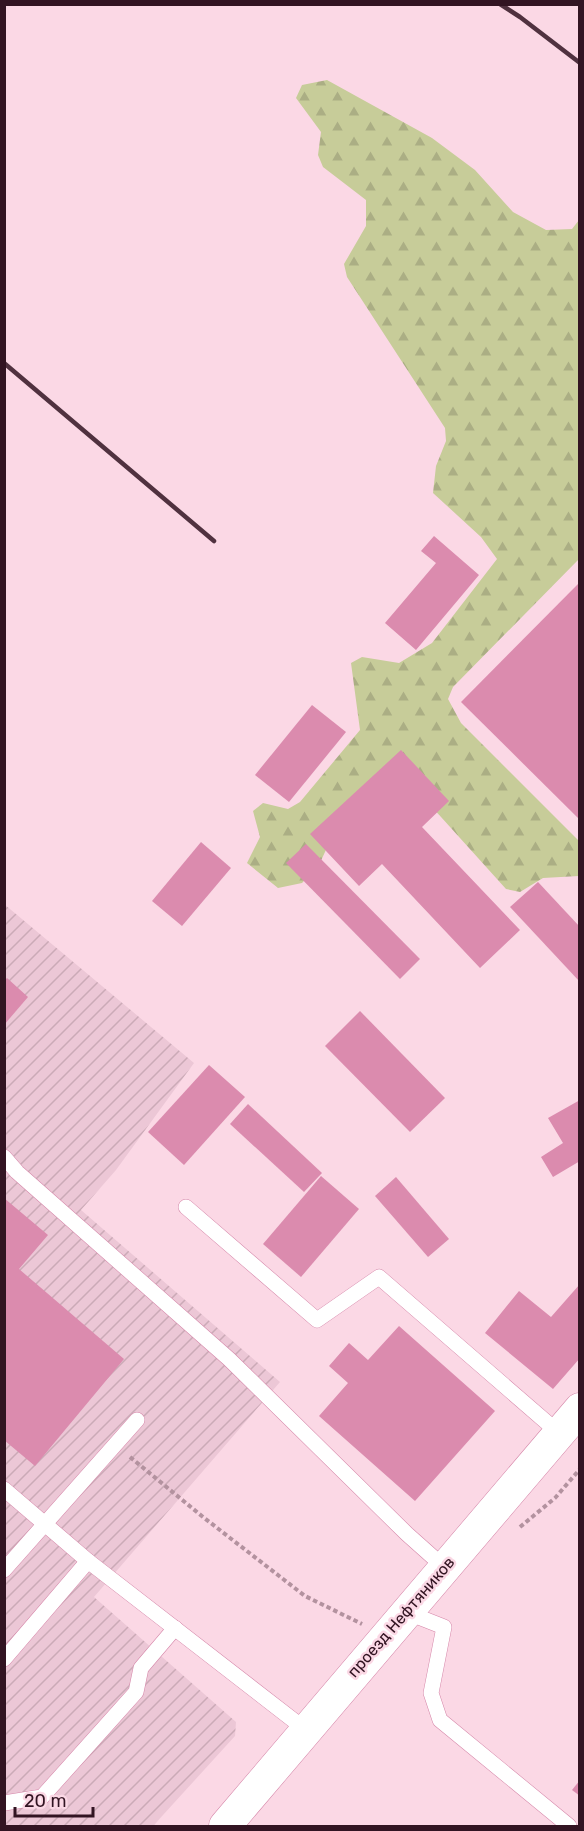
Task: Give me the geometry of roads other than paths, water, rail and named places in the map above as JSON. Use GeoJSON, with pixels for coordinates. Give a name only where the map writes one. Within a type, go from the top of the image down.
{"type":"FeatureCollection","features":[{"type":"Feature","properties":{"kind":"street","name":"проезд Нефтяников"},"geometry":{"type":"LineString","coordinates":[[225,1827],[579,1409]]}},
{"type":"Feature","properties":{"kind":"lane"},"geometry":{"type":"LineString","coordinates":[[4,1157],[17,1172],[229,1359],[444,1568]]}},
{"type":"Feature","properties":{"kind":"lane"},"geometry":{"type":"LineString","coordinates":[[186,1207],[317,1320],[380,1277],[559,1433]]}},
{"type":"Feature","properties":{"kind":"lane"},"geometry":{"type":"LineString","coordinates":[[4,1570],[137,1420]]}},
{"type":"Feature","properties":{"kind":"lane"},"geometry":{"type":"LineString","coordinates":[[4,1489],[88,1561],[306,1730]]}},
{"type":"Feature","properties":{"kind":"lane"},"geometry":{"type":"LineString","coordinates":[[4,1659],[88,1561]]}},
{"type":"Feature","properties":{"kind":"lane"},"geometry":{"type":"LineString","coordinates":[[406,1612],[444,1627],[431,1693],[440,1720],[569,1827]]}},
{"type":"Feature","properties":{"kind":"lane"},"geometry":{"type":"LineString","coordinates":[[4,1803],[42,1797],[136,1692],[141,1668],[175,1628]]}},
{"type":"Feature","properties":{"kind":"railway"},"geometry":{"type":"LineString","coordinates":[[500,4],[580,63]]}},
{"type":"Feature","properties":{"kind":"railway"},"geometry":{"type":"LineString","coordinates":[[4,363],[214,541]]}}]}
